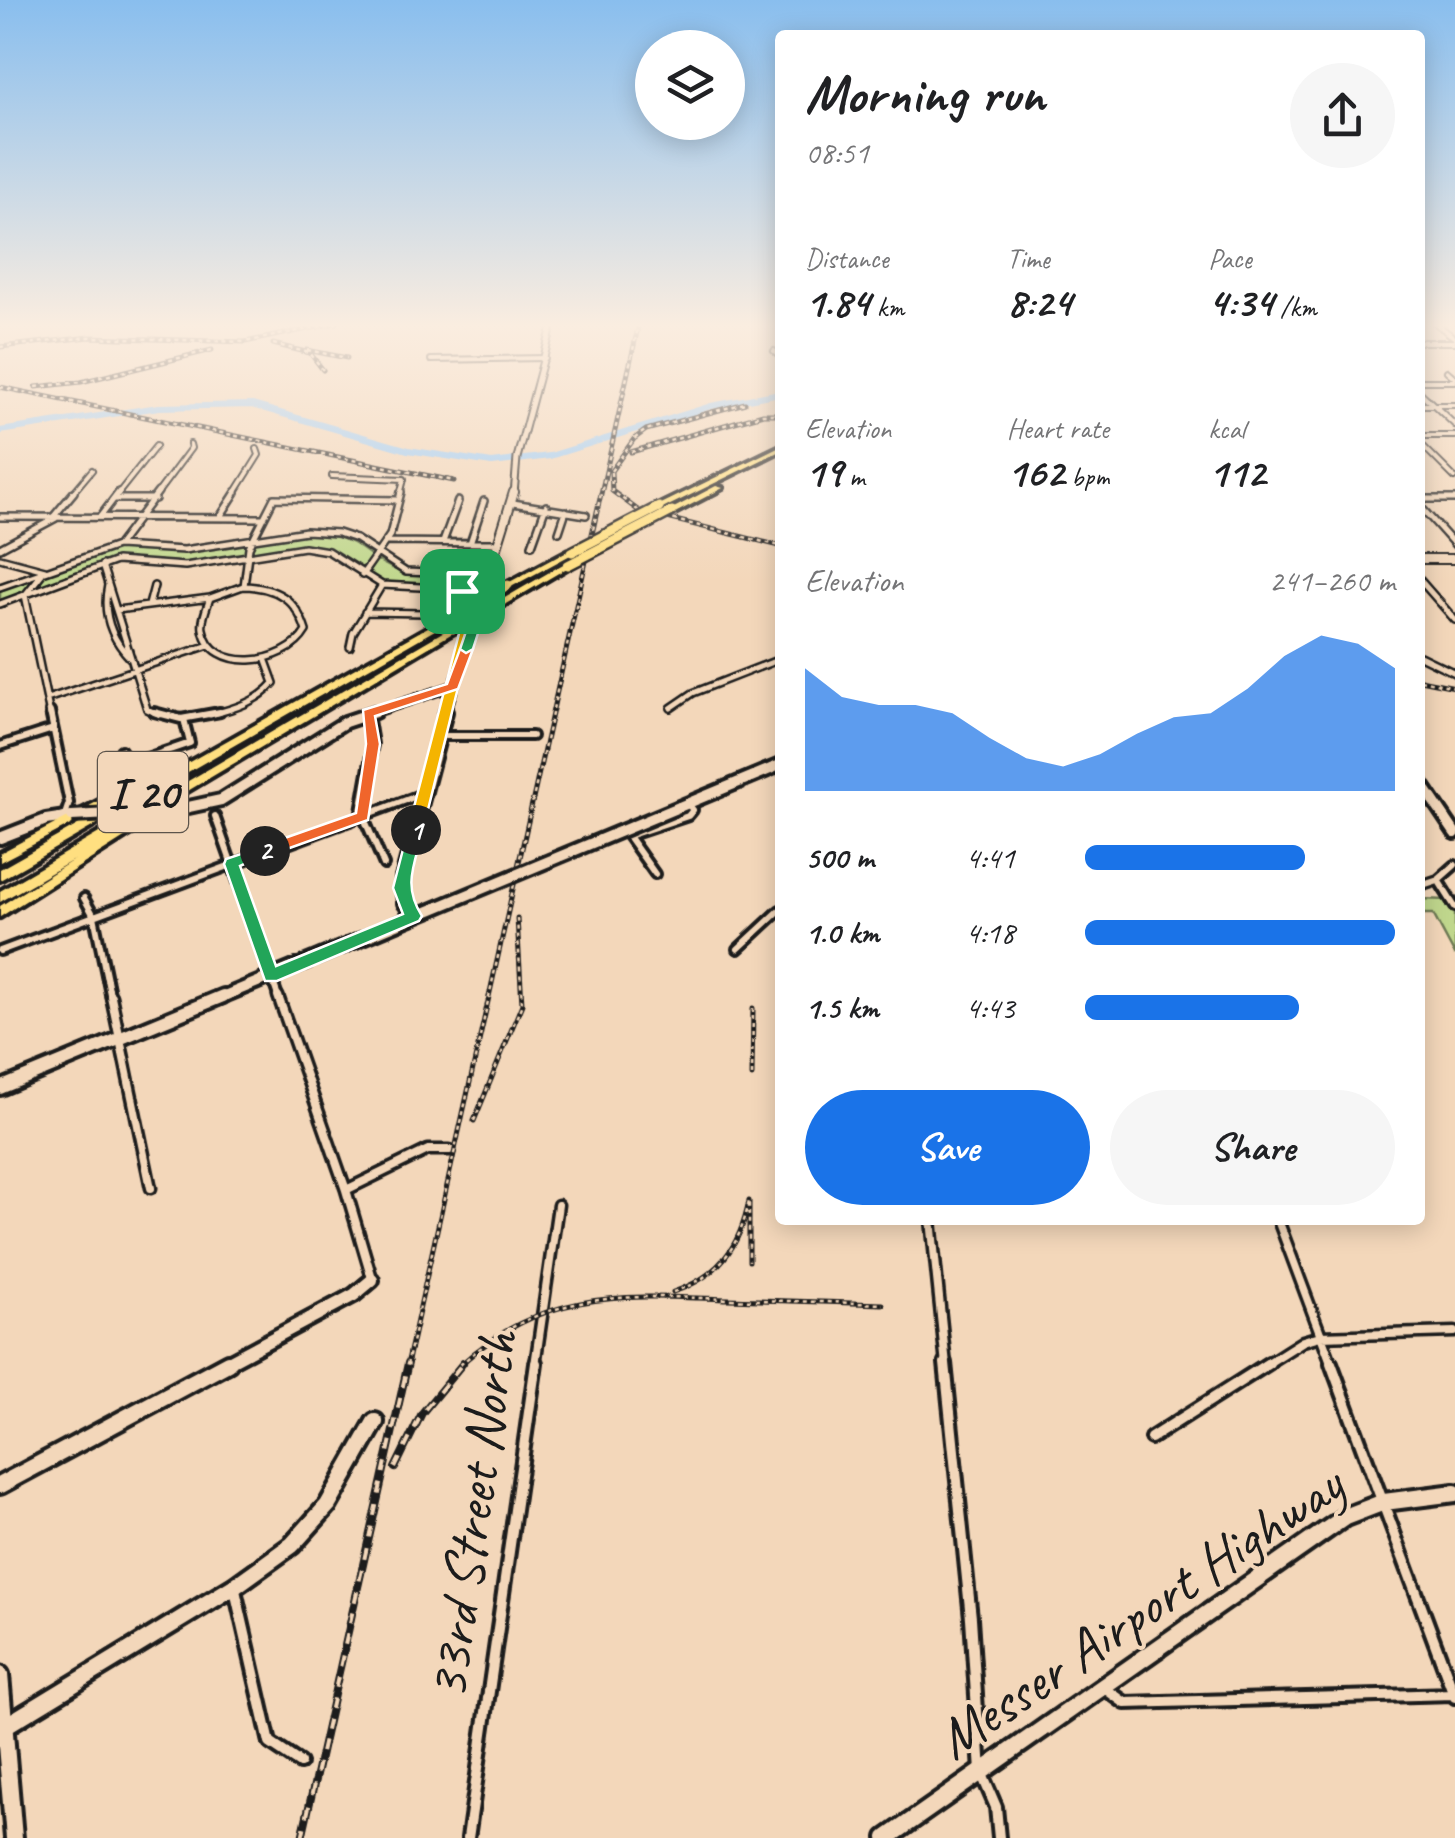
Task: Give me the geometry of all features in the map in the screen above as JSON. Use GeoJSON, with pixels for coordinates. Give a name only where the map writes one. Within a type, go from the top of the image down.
{"type":"FeatureCollection","features":[{"type":"Feature","properties":{"kind":"highway","name":"I 20"},"geometry":{"type":"LineString","coordinates":[[0,897],[296,723],[508,585],[775,450]]}},
{"type":"Feature","properties":{"kind":"highway","name":"I 20"},"geometry":{"type":"LineString","coordinates":[[0,875],[286,709],[775,460]]}},
{"type":"Feature","properties":{"kind":"highway"},"geometry":{"type":"LineString","coordinates":[[0,861],[286,709]]}},
{"type":"Feature","properties":{"kind":"highway"},"geometry":{"type":"LineString","coordinates":[[0,912],[296,723]]}},
{"type":"Feature","properties":{"kind":"street"},"geometry":{"type":"LineString","coordinates":[[453,686],[490,560],[513,503],[516,460],[531,409]]}},
{"type":"Feature","properties":{"kind":"street"},"geometry":{"type":"LineString","coordinates":[[1425,439],[1455,436]]}},
{"type":"Feature","properties":{"kind":"street"},"geometry":{"type":"LineString","coordinates":[[117,546],[155,500],[190,444]]}},
{"type":"Feature","properties":{"kind":"street"},"geometry":{"type":"LineString","coordinates":[[98,517],[156,446]]}},
{"type":"Feature","properties":{"kind":"street"},"geometry":{"type":"LineString","coordinates":[[1425,446],[1455,478]]}},
{"type":"Feature","properties":{"kind":"street"},"geometry":{"type":"LineString","coordinates":[[219,518],[258,455],[256,450]]}},
{"type":"Feature","properties":{"kind":"street"},"geometry":{"type":"LineString","coordinates":[[0,548],[54,517],[92,470]]}},
{"type":"Feature","properties":{"kind":"street"},"geometry":{"type":"LineString","coordinates":[[1446,470],[1455,470]]}},
{"type":"Feature","properties":{"kind":"street"},"geometry":{"type":"LineString","coordinates":[[332,476],[404,479],[386,542],[375,552],[362,575]]}},
{"type":"Feature","properties":{"kind":"street"},"geometry":{"type":"LineString","coordinates":[[114,499],[155,500]]}},
{"type":"Feature","properties":{"kind":"street"},"geometry":{"type":"LineString","coordinates":[[1425,502],[1455,499]]}},
{"type":"Feature","properties":{"kind":"street"},"geometry":{"type":"LineString","coordinates":[[244,586],[252,540],[272,500],[398,500]]}},
{"type":"Feature","properties":{"kind":"street"},"geometry":{"type":"LineString","coordinates":[[443,542],[458,501]]}},
{"type":"Feature","properties":{"kind":"street"},"geometry":{"type":"LineString","coordinates":[[470,543],[484,502]]}},
{"type":"Feature","properties":{"kind":"street"},"geometry":{"type":"LineString","coordinates":[[513,503],[586,516]]}},
{"type":"Feature","properties":{"kind":"street"},"geometry":{"type":"LineString","coordinates":[[532,545],[546,506]]}},
{"type":"Feature","properties":{"kind":"street"},"geometry":{"type":"LineString","coordinates":[[1425,508],[1455,544]]}},
{"type":"Feature","properties":{"kind":"street"},"geometry":{"type":"LineString","coordinates":[[560,532],[566,511]]}},
{"type":"Feature","properties":{"kind":"street"},"geometry":{"type":"LineString","coordinates":[[0,517],[263,518]]}},
{"type":"Feature","properties":{"kind":"street"},"geometry":{"type":"LineString","coordinates":[[0,587],[117,546],[147,544],[184,550],[321,531],[356,539],[406,572],[471,573],[486,580]]}},
{"type":"Feature","properties":{"kind":"street"},"geometry":{"type":"LineString","coordinates":[[386,542],[496,543]]}},
{"type":"Feature","properties":{"kind":"street"},"geometry":{"type":"LineString","coordinates":[[0,604],[123,560],[176,567],[317,548],[382,585],[476,594]]}},
{"type":"Feature","properties":{"kind":"street"},"geometry":{"type":"LineString","coordinates":[[0,558],[45,570]]}},
{"type":"Feature","properties":{"kind":"street"},"geometry":{"type":"LineString","coordinates":[[1425,560],[1455,558]]}},
{"type":"Feature","properties":{"kind":"street"},"geometry":{"type":"LineString","coordinates":[[471,573],[490,560]]}},
{"type":"Feature","properties":{"kind":"street"},"geometry":{"type":"LineString","coordinates":[[102,565],[147,709],[161,716],[184,719],[267,693],[274,683],[266,661]]}},
{"type":"Feature","properties":{"kind":"street"},"geometry":{"type":"LineString","coordinates":[[25,595],[45,570]]}},
{"type":"Feature","properties":{"kind":"street"},"geometry":{"type":"LineString","coordinates":[[414,916],[404,904],[402,878],[476,594],[486,580]]}},
{"type":"Feature","properties":{"kind":"street"},"geometry":{"type":"LineString","coordinates":[[476,594],[486,580]]}},
{"type":"Feature","properties":{"kind":"street"},"geometry":{"type":"LineString","coordinates":[[108,585],[108,620],[116,640],[130,658]]}},
{"type":"Feature","properties":{"kind":"street"},"geometry":{"type":"LineString","coordinates":[[350,647],[364,612],[382,585]]}},
{"type":"Feature","properties":{"kind":"street"},"geometry":{"type":"LineString","coordinates":[[149,606],[154,586]]}},
{"type":"Feature","properties":{"kind":"street"},"geometry":{"type":"LineString","coordinates":[[117,610],[210,598],[244,586],[265,587],[287,598],[305,624],[306,635],[300,645],[266,661],[235,658],[209,645],[202,634],[200,616],[210,598]]}},
{"type":"Feature","properties":{"kind":"street"},"geometry":{"type":"LineString","coordinates":[[1425,586],[1455,620]]}},
{"type":"Feature","properties":{"kind":"street"},"geometry":{"type":"LineString","coordinates":[[25,595],[70,806],[68,816]]}},
{"type":"Feature","properties":{"kind":"street"},"geometry":{"type":"LineString","coordinates":[[364,612],[425,613]]}},
{"type":"Feature","properties":{"kind":"street"},"geometry":{"type":"LineString","coordinates":[[47,699],[209,645]]}},
{"type":"Feature","properties":{"kind":"street"},"geometry":{"type":"LineString","coordinates":[[1425,658],[1455,673]]}},
{"type":"Feature","properties":{"kind":"street"},"geometry":{"type":"LineString","coordinates":[[672,708],[693,693],[775,662]]}},
{"type":"Feature","properties":{"kind":"street"},"geometry":{"type":"LineString","coordinates":[[0,838],[68,816],[170,810],[221,800],[333,729],[368,713],[453,686]]}},
{"type":"Feature","properties":{"kind":"street"},"geometry":{"type":"LineString","coordinates":[[368,713],[373,744],[363,816],[384,865]]}},
{"type":"Feature","properties":{"kind":"street"},"geometry":{"type":"LineString","coordinates":[[121,750],[129,764],[190,743],[184,719]]}},
{"type":"Feature","properties":{"kind":"street"},"geometry":{"type":"LineString","coordinates":[[0,746],[54,729]]}},
{"type":"Feature","properties":{"kind":"street"},"geometry":{"type":"LineString","coordinates":[[440,736],[532,736]]}},
{"type":"Feature","properties":{"kind":"street"},"geometry":{"type":"LineString","coordinates":[[0,1088],[775,767]]}},
{"type":"Feature","properties":{"kind":"street"},"geometry":{"type":"LineString","coordinates":[[1425,788],[1455,833]]}},
{"type":"Feature","properties":{"kind":"street"},"geometry":{"type":"LineString","coordinates":[[0,951],[426,793]]}},
{"type":"Feature","properties":{"kind":"street"},"geometry":{"type":"LineString","coordinates":[[654,874],[628,836],[688,816],[693,810],[683,805]]}},
{"type":"Feature","properties":{"kind":"street"},"geometry":{"type":"LineString","coordinates":[[0,1484],[354,1295],[372,1280],[346,1190],[215,816]]}},
{"type":"Feature","properties":{"kind":"street"},"geometry":{"type":"LineString","coordinates":[[1425,884],[1438,880],[1455,866]]}},
{"type":"Feature","properties":{"kind":"street"},"geometry":{"type":"LineString","coordinates":[[1438,880],[1455,907]]}},
{"type":"Feature","properties":{"kind":"street"},"geometry":{"type":"LineString","coordinates":[[84,898],[94,916],[102,973],[151,1188]]}},
{"type":"Feature","properties":{"kind":"street"},"geometry":{"type":"LineString","coordinates":[[738,949],[775,915]]}},
{"type":"Feature","properties":{"kind":"street"},"geometry":{"type":"LineString","coordinates":[[346,1190],[428,1150],[450,1150]]}},
{"type":"Feature","properties":{"kind":"street","name":"33rd Street North"},"geometry":{"type":"LineString","coordinates":[[468,1838],[558,1205]]}},
{"type":"Feature","properties":{"kind":"street"},"geometry":{"type":"LineString","coordinates":[[932,1225],[972,1618],[981,1772],[996,1807],[999,1838]]}},
{"type":"Feature","properties":{"kind":"street"},"geometry":{"type":"LineString","coordinates":[[1102,1687],[1125,1703],[1454,1696],[1280,1225]]}},
{"type":"Feature","properties":{"kind":"street"},"geometry":{"type":"LineString","coordinates":[[1151,1438],[1303,1341],[1320,1336],[1455,1332]]}},
{"type":"Feature","properties":{"kind":"street"},"geometry":{"type":"LineString","coordinates":[[2,1728],[235,1586],[247,1572],[304,1533],[338,1492],[376,1422]]}},
{"type":"Feature","properties":{"kind":"street","name":"Messer Airport Highway"},"geometry":{"type":"LineString","coordinates":[[887,1838],[1345,1517],[1384,1502],[1455,1493]]}},
{"type":"Feature","properties":{"kind":"street"},"geometry":{"type":"LineString","coordinates":[[235,1586],[270,1743],[300,1763]]}},
{"type":"Feature","properties":{"kind":"street"},"geometry":{"type":"LineString","coordinates":[[0,1675],[14,1838]]}},
{"type":"Feature","properties":{"kind":"green space"},"geometry":{"type":"Polygon","coordinates":[[[310,533],[353,543],[404,573],[476,575],[470,589],[383,584],[328,549],[301,547],[183,565],[113,561],[0,602],[0,586],[118,547],[169,551],[310,533]]]}},
{"type":"Feature","properties":{"kind":"green space"},"geometry":{"type":"Polygon","coordinates":[[[1425,899],[1447,900],[1455,913],[1455,955],[1433,914],[1425,914],[1425,899]]]}},
{"type":"Feature","properties":{"kind":"waterway"},"geometry":{"type":"LineString","coordinates":[[0,431],[147,409]]}},
{"type":"Feature","properties":{"kind":"waterway"},"geometry":{"type":"LineString","coordinates":[[265,409],[408,450],[492,463],[550,456],[702,409]]}},
{"type":"Feature","properties":{"kind":"railway"},"geometry":{"type":"LineString","coordinates":[[105,409],[454,481]]}},
{"type":"Feature","properties":{"kind":"railway"},"geometry":{"type":"LineString","coordinates":[[407,1365],[620,409]]}},
{"type":"Feature","properties":{"kind":"railway"},"geometry":{"type":"LineString","coordinates":[[611,471],[634,439],[646,430],[724,409]]}},
{"type":"Feature","properties":{"kind":"railway"},"geometry":{"type":"LineString","coordinates":[[631,452],[763,414],[775,414]]}},
{"type":"Feature","properties":{"kind":"railway"},"geometry":{"type":"LineString","coordinates":[[611,472],[612,491],[639,511],[775,545]]}},
{"type":"Feature","properties":{"kind":"railway"},"geometry":{"type":"LineString","coordinates":[[1425,681],[1455,687]]}},
{"type":"Feature","properties":{"kind":"railway"},"geometry":{"type":"LineString","coordinates":[[474,1121],[522,1004],[517,918]]}},
{"type":"Feature","properties":{"kind":"railway"},"geometry":{"type":"LineString","coordinates":[[752,1076],[753,1008]]}},
{"type":"Feature","properties":{"kind":"railway"},"geometry":{"type":"LineString","coordinates":[[673,1292],[703,1278],[724,1258],[740,1233],[749,1201],[749,1261]]}},
{"type":"Feature","properties":{"kind":"railway"},"geometry":{"type":"LineString","coordinates":[[460,1365],[491,1340],[523,1322],[585,1302],[653,1297],[883,1304]]}},
{"type":"Feature","properties":{"kind":"railway"},"geometry":{"type":"LineString","coordinates":[[302,1838],[408,1363]]}},
{"type":"Feature","properties":{"kind":"railway"},"geometry":{"type":"LineString","coordinates":[[395,1468],[422,1413],[463,1363]]}},
{"type":"Feature","properties":{"kind":"route"},"geometry":{"type":"LineString","coordinates":[[462,591],[474,598],[452,679],[453,686],[426,793],[402,878],[404,904],[414,916],[271,976],[231,864],[363,816],[373,744],[368,713],[453,686],[487,587],[489,578],[482,574],[487,564],[471,573],[482,574],[477,590],[462,591]]}}]}
